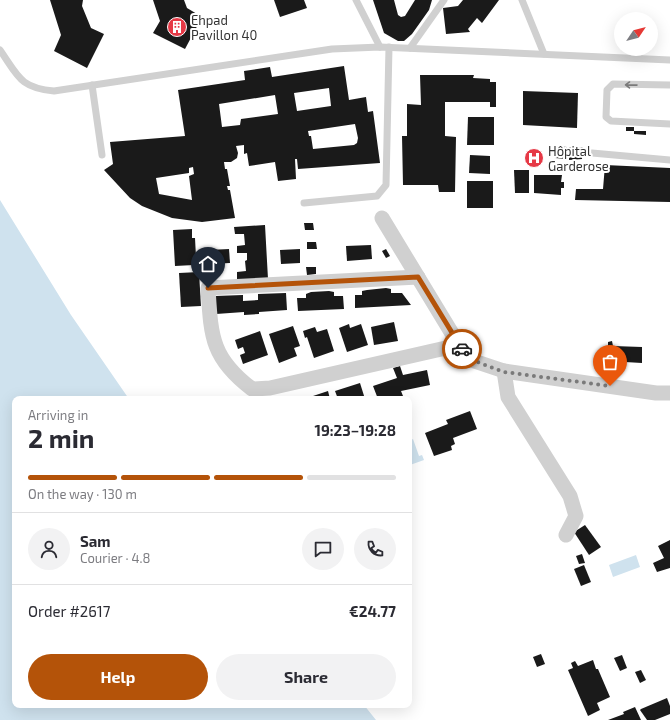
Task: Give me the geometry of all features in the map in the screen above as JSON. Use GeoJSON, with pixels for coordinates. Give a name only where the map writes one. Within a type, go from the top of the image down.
{"type":"FeatureCollection","features":[{"type":"Feature","properties":{"kind":"street"},"geometry":{"type":"LineString","coordinates":[[382,218],[459,345],[472,360],[504,372],[656,393],[670,393]]}},
{"type":"Feature","properties":{"kind":"street"},"geometry":{"type":"LineString","coordinates":[[418,277],[208,288],[210,330],[215,346],[227,365],[239,379],[252,389],[270,388],[459,345]]}},
{"type":"Feature","properties":{"kind":"street"},"geometry":{"type":"LineString","coordinates":[[504,372],[508,397],[570,496],[576,516],[566,535]]}},
{"type":"Feature","properties":{"kind":"lane"},"geometry":{"type":"LineString","coordinates":[[356,0],[380,47]]}},
{"type":"Feature","properties":{"kind":"lane"},"geometry":{"type":"LineString","coordinates":[[410,48],[444,0]]}},
{"type":"Feature","properties":{"kind":"lane"},"geometry":{"type":"LineString","coordinates":[[522,0],[544,54]]}},
{"type":"Feature","properties":{"kind":"lane"},"geometry":{"type":"LineString","coordinates":[[304,203],[377,196],[386,185],[389,47]]}},
{"type":"Feature","properties":{"kind":"lane"},"geometry":{"type":"LineString","coordinates":[[0,50],[19,79],[39,90],[54,91],[332,49],[389,47],[670,60]]}},
{"type":"Feature","properties":{"kind":"lane"},"geometry":{"type":"LineString","coordinates":[[670,85],[613,84],[607,90],[606,117],[612,121],[670,124]]}},
{"type":"Feature","properties":{"kind":"lane"},"geometry":{"type":"LineString","coordinates":[[92,85],[102,155]]}},
{"type":"Feature","properties":{"kind":"lane"},"geometry":{"type":"LineString","coordinates":[[592,153],[670,160]]}},
{"type":"Feature","properties":{"kind":"water"},"geometry":{"type":"Polygon","coordinates":[[[0,200],[71,315],[127,396],[12,396],[12,708],[366,708],[376,720],[0,720],[0,200]]]}},
{"type":"Feature","properties":{"kind":"water"},"geometry":{"type":"Polygon","coordinates":[[[412,440],[419,456],[422,455],[424,460],[412,464],[412,440]]]}},
{"type":"Feature","properties":{"kind":"water"},"geometry":{"type":"Polygon","coordinates":[[[636,555],[640,567],[613,577],[609,565],[636,555]]]}},
{"type":"Feature","properties":{"kind":"building"},"geometry":{"type":"Polygon","coordinates":[[[50,0],[83,0],[82,6],[91,28],[104,34],[87,68],[54,51],[61,35],[50,0]]]}},
{"type":"Feature","properties":{"kind":"building","name":"Ehpad Pavillon 40"},"geometry":{"type":"Polygon","coordinates":[[[153,0],[184,0],[187,8],[202,17],[185,49],[153,33],[160,21],[153,0]]]}},
{"type":"Feature","properties":{"kind":"building"},"geometry":{"type":"Polygon","coordinates":[[[274,0],[304,0],[307,8],[280,17],[274,0]]]}},
{"type":"Feature","properties":{"kind":"building"},"geometry":{"type":"Polygon","coordinates":[[[373,0],[394,0],[398,15],[401,17],[405,16],[415,0],[432,0],[429,10],[412,34],[404,41],[398,41],[384,33],[373,0]]]}},
{"type":"Feature","properties":{"kind":"building"},"geometry":{"type":"Polygon","coordinates":[[[463,0],[499,0],[482,23],[477,18],[468,29],[470,32],[446,34],[443,8],[458,6],[463,0]]]}},
{"type":"Feature","properties":{"kind":"building"},"geometry":{"type":"Polygon","coordinates":[[[344,66],[349,100],[366,97],[368,112],[373,111],[380,163],[298,169],[297,159],[295,159],[296,179],[278,181],[275,162],[249,166],[247,153],[244,154],[244,145],[236,146],[238,153],[237,158],[231,162],[224,162],[225,169],[227,169],[230,186],[227,186],[228,190],[230,190],[235,218],[202,222],[172,218],[142,206],[130,198],[104,170],[113,164],[110,142],[185,136],[178,90],[245,80],[244,71],[270,67],[272,77],[344,66]],[[329,88],[294,93],[297,111],[331,106],[329,88]],[[275,95],[219,104],[222,127],[240,125],[241,119],[278,114],[275,95]],[[355,124],[308,131],[309,136],[311,136],[313,149],[354,145],[357,143],[358,138],[355,124]],[[193,167],[189,168],[189,173],[156,178],[159,194],[192,200],[189,176],[194,174],[193,167]]]}},
{"type":"Feature","properties":{"kind":"building"},"geometry":{"type":"Polygon","coordinates":[[[420,75],[474,75],[473,78],[490,79],[490,82],[496,82],[496,107],[490,107],[490,102],[445,102],[445,136],[456,137],[455,192],[439,192],[438,185],[403,185],[402,136],[407,136],[407,104],[421,105],[420,75]]]}},
{"type":"Feature","properties":{"kind":"building"},"geometry":{"type":"Polygon","coordinates":[[[523,91],[578,93],[577,128],[523,125],[523,91]]]}},
{"type":"Feature","properties":{"kind":"building"},"geometry":{"type":"Polygon","coordinates":[[[468,117],[494,117],[494,145],[467,145],[468,117]]]}},
{"type":"Feature","properties":{"kind":"building"},"geometry":{"type":"Polygon","coordinates":[[[626,127],[634,127],[634,131],[626,131],[626,127]]]}},
{"type":"Feature","properties":{"kind":"building"},"geometry":{"type":"Polygon","coordinates":[[[634,131],[646,131],[646,135],[634,134],[634,131]]]}},
{"type":"Feature","properties":{"kind":"building"},"geometry":{"type":"Polygon","coordinates":[[[555,146],[567,147],[567,159],[555,158],[555,146]]]}},
{"type":"Feature","properties":{"kind":"building"},"geometry":{"type":"Polygon","coordinates":[[[569,147],[583,147],[582,159],[569,160],[569,147]]]}},
{"type":"Feature","properties":{"kind":"building"},"geometry":{"type":"Polygon","coordinates":[[[470,155],[490,156],[490,174],[469,173],[470,155]]]}},
{"type":"Feature","properties":{"kind":"building"},"geometry":{"type":"Polygon","coordinates":[[[605,165],[670,168],[670,202],[575,200],[576,189],[603,189],[605,165]]]}},
{"type":"Feature","properties":{"kind":"building"},"geometry":{"type":"Polygon","coordinates":[[[514,170],[529,170],[529,193],[515,193],[514,170]]]}},
{"type":"Feature","properties":{"kind":"building"},"geometry":{"type":"Polygon","coordinates":[[[534,175],[562,175],[561,182],[564,182],[564,188],[561,188],[561,195],[534,193],[534,175]]]}},
{"type":"Feature","properties":{"kind":"building"},"geometry":{"type":"Polygon","coordinates":[[[467,181],[493,181],[493,208],[467,208],[467,181]]]}},
{"type":"Feature","properties":{"kind":"building"},"geometry":{"type":"Polygon","coordinates":[[[304,223],[313,223],[314,230],[305,230],[304,223]]]}},
{"type":"Feature","properties":{"kind":"building"},"geometry":{"type":"Polygon","coordinates":[[[265,225],[268,279],[237,279],[237,272],[246,271],[245,261],[247,260],[247,253],[237,253],[237,246],[245,245],[244,234],[235,234],[234,227],[265,225]]]}},
{"type":"Feature","properties":{"kind":"building"},"geometry":{"type":"Polygon","coordinates":[[[192,229],[192,238],[195,238],[196,257],[193,258],[194,265],[175,266],[173,230],[192,229]]]}},
{"type":"Feature","properties":{"kind":"building"},"geometry":{"type":"Polygon","coordinates":[[[307,242],[316,242],[317,249],[307,249],[307,242]]]}},
{"type":"Feature","properties":{"kind":"building"},"geometry":{"type":"Polygon","coordinates":[[[371,245],[372,259],[347,261],[346,246],[371,245]]]}},
{"type":"Feature","properties":{"kind":"building"},"geometry":{"type":"Polygon","coordinates":[[[229,249],[230,263],[210,264],[209,250],[229,249]]]}},
{"type":"Feature","properties":{"kind":"building"},"geometry":{"type":"Polygon","coordinates":[[[300,249],[300,263],[281,264],[280,250],[300,249]]]}},
{"type":"Feature","properties":{"kind":"building"},"geometry":{"type":"Polygon","coordinates":[[[386,249],[390,256],[386,258],[382,251],[386,249]]]}},
{"type":"Feature","properties":{"kind":"building"},"geometry":{"type":"Polygon","coordinates":[[[306,267],[316,267],[316,274],[307,275],[306,267]]]}},
{"type":"Feature","properties":{"kind":"building"},"geometry":{"type":"Polygon","coordinates":[[[199,272],[201,306],[181,307],[179,273],[199,272]]]}},
{"type":"Feature","properties":{"kind":"building"},"geometry":{"type":"Polygon","coordinates":[[[386,288],[391,289],[391,293],[402,293],[411,305],[355,308],[355,295],[362,295],[362,291],[386,288]]]}},
{"type":"Feature","properties":{"kind":"building"},"geometry":{"type":"Polygon","coordinates":[[[311,292],[334,292],[334,296],[343,296],[344,309],[298,311],[297,298],[306,298],[306,294],[311,292]]]}},
{"type":"Feature","properties":{"kind":"building"},"geometry":{"type":"Polygon","coordinates":[[[286,293],[287,310],[259,312],[259,314],[244,315],[244,312],[216,314],[215,296],[243,295],[243,301],[258,300],[258,294],[286,293]]]}},
{"type":"Feature","properties":{"kind":"building"},"geometry":{"type":"Polygon","coordinates":[[[394,322],[398,341],[374,345],[371,327],[394,322]]]}},
{"type":"Feature","properties":{"kind":"building"},"geometry":{"type":"Polygon","coordinates":[[[349,324],[350,328],[361,324],[368,345],[347,352],[339,328],[349,324]]]}},
{"type":"Feature","properties":{"kind":"building"},"geometry":{"type":"Polygon","coordinates":[[[293,326],[300,346],[294,348],[297,356],[279,363],[269,334],[293,326]]]}},
{"type":"Feature","properties":{"kind":"building"},"geometry":{"type":"Polygon","coordinates":[[[315,327],[317,332],[327,329],[334,351],[314,358],[307,337],[305,338],[303,331],[315,327]]]}},
{"type":"Feature","properties":{"kind":"building"},"geometry":{"type":"Polygon","coordinates":[[[260,331],[268,355],[243,364],[240,355],[245,353],[243,347],[238,349],[235,340],[260,331]]]}},
{"type":"Feature","properties":{"kind":"building"},"geometry":{"type":"Polygon","coordinates":[[[612,341],[613,346],[642,347],[642,363],[608,361],[608,342],[612,341]]]}},
{"type":"Feature","properties":{"kind":"building"},"geometry":{"type":"Polygon","coordinates":[[[400,366],[403,375],[427,370],[430,385],[401,391],[403,396],[377,396],[373,386],[397,378],[393,368],[400,366]]]}},
{"type":"Feature","properties":{"kind":"building"},"geometry":{"type":"Polygon","coordinates":[[[360,383],[364,396],[337,396],[335,391],[360,383]]]}},
{"type":"Feature","properties":{"kind":"building"},"geometry":{"type":"Polygon","coordinates":[[[328,391],[329,396],[313,396],[328,391]]]}},
{"type":"Feature","properties":{"kind":"building"},"geometry":{"type":"Polygon","coordinates":[[[470,411],[477,429],[453,438],[455,444],[451,446],[452,450],[434,456],[425,433],[448,424],[446,420],[470,411]]]}},
{"type":"Feature","properties":{"kind":"building"},"geometry":{"type":"Polygon","coordinates":[[[585,525],[601,547],[589,555],[574,532],[585,525]]]}},
{"type":"Feature","properties":{"kind":"building"},"geometry":{"type":"Polygon","coordinates":[[[670,540],[670,568],[657,572],[653,563],[664,558],[658,546],[670,540]]]}},
{"type":"Feature","properties":{"kind":"building"},"geometry":{"type":"Polygon","coordinates":[[[582,554],[585,563],[579,564],[576,556],[582,554]]]}},
{"type":"Feature","properties":{"kind":"building"},"geometry":{"type":"Polygon","coordinates":[[[584,565],[591,582],[581,586],[574,569],[584,565]]]}},
{"type":"Feature","properties":{"kind":"building"},"geometry":{"type":"Polygon","coordinates":[[[541,654],[545,664],[537,667],[533,657],[541,654]]]}},
{"type":"Feature","properties":{"kind":"building"},"geometry":{"type":"Polygon","coordinates":[[[622,655],[627,668],[620,671],[614,658],[622,655]]]}},
{"type":"Feature","properties":{"kind":"building"},"geometry":{"type":"Polygon","coordinates":[[[593,660],[610,697],[597,703],[600,710],[588,716],[568,670],[573,668],[571,663],[575,661],[578,666],[593,660]]]}},
{"type":"Feature","properties":{"kind":"building"},"geometry":{"type":"Polygon","coordinates":[[[641,670],[646,680],[640,683],[635,672],[641,670]]]}},
{"type":"Feature","properties":{"kind":"building"},"geometry":{"type":"Polygon","coordinates":[[[667,698],[670,706],[670,714],[655,720],[647,720],[640,710],[667,698]]]}},
{"type":"Feature","properties":{"kind":"building"},"geometry":{"type":"Polygon","coordinates":[[[635,707],[641,720],[608,720],[624,714],[623,712],[635,707]]]}},
{"type":"Feature","properties":{"kind":"way so far"},"geometry":{"type":"LineString","coordinates":[[462,349],[472,360],[504,372],[610,386]]}},
{"type":"Feature","properties":{"kind":"place","name":"Ehpad Pavillon 40"},"geometry":{"type":"Point","coordinates":[177,27]}},
{"type":"Feature","properties":{"kind":"place","name":"Hôpital Garderose"},"geometry":{"type":"Point","coordinates":[534,158]}},
{"type":"Feature","properties":{"kind":"route"},"geometry":{"type":"LineString","coordinates":[[208,288],[418,277],[462,349]]}}]}
